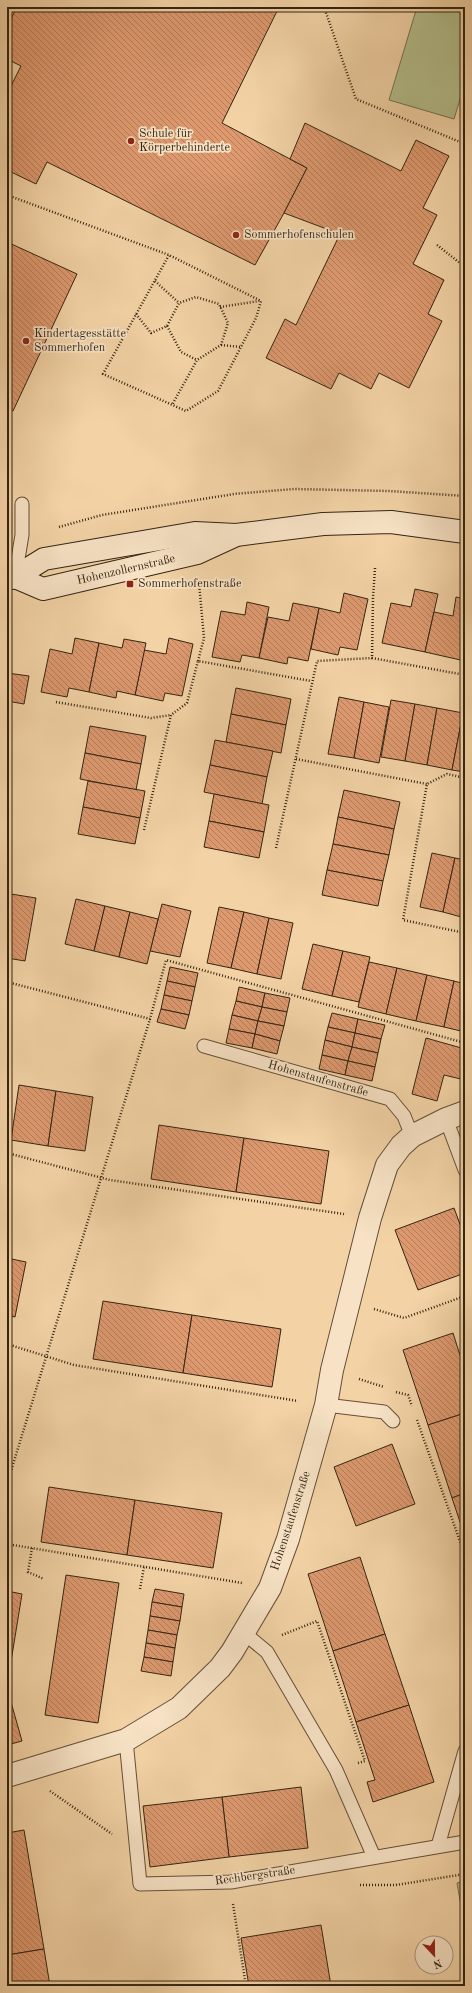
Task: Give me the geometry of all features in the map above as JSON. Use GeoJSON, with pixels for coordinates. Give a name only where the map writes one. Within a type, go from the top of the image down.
{"type":"FeatureCollection","features":[{"type":"Feature","properties":{"kind":"street","name":"Hohenzollernstraße"},"geometry":{"type":"LineString","coordinates":[[11,578],[44,559],[195,533],[236,535],[323,524],[391,522],[465,532]]}},
{"type":"Feature","properties":{"kind":"street","name":"Hohenzollernstraße"},"geometry":{"type":"LineString","coordinates":[[11,578],[43,589],[197,553],[236,535]]}},
{"type":"Feature","properties":{"kind":"street","name":"Hohenstaufenstraße"},"geometry":{"type":"LineString","coordinates":[[14,1774],[126,1740],[179,1708],[220,1668],[244,1633],[270,1588],[288,1539],[326,1405],[332,1370],[370,1218],[387,1165],[401,1146],[412,1136],[456,1115]]}},
{"type":"Feature","properties":{"kind":"lane"},"geometry":{"type":"LineString","coordinates":[[11,578],[22,535],[22,504]]}},
{"type":"Feature","properties":{"kind":"lane","name":"Hohenstaufenstraße"},"geometry":{"type":"LineString","coordinates":[[204,1046],[390,1099],[404,1116],[412,1136]]}},
{"type":"Feature","properties":{"kind":"lane"},"geometry":{"type":"LineString","coordinates":[[456,1115],[465,1170]]}},
{"type":"Feature","properties":{"kind":"lane"},"geometry":{"type":"LineString","coordinates":[[326,1405],[384,1412],[393,1421]]}},
{"type":"Feature","properties":{"kind":"lane"},"geometry":{"type":"LineString","coordinates":[[244,1633],[267,1652],[336,1770],[374,1857]]}},
{"type":"Feature","properties":{"kind":"lane","name":"Rechbergstraße"},"geometry":{"type":"LineString","coordinates":[[126,1740],[140,1884],[231,1882],[465,1842]]}},
{"type":"Feature","properties":{"kind":"lane"},"geometry":{"type":"LineString","coordinates":[[438,1846],[465,1751]]}},
{"type":"Feature","properties":{"kind":"path"},"geometry":{"type":"LineString","coordinates":[[324,7],[356,99],[465,144]]}},
{"type":"Feature","properties":{"kind":"path"},"geometry":{"type":"LineString","coordinates":[[7,195],[169,255],[260,301]]}},
{"type":"Feature","properties":{"kind":"path"},"geometry":{"type":"LineString","coordinates":[[437,245],[465,267]]}},
{"type":"Feature","properties":{"kind":"path"},"geometry":{"type":"LineString","coordinates":[[169,255],[103,374],[186,411],[218,391],[256,318],[260,301]]}},
{"type":"Feature","properties":{"kind":"path"},"geometry":{"type":"LineString","coordinates":[[155,281],[179,303]]}},
{"type":"Feature","properties":{"kind":"path"},"geometry":{"type":"LineString","coordinates":[[136,314],[151,332],[167,326],[179,303],[196,297],[219,304],[228,323],[221,345],[197,360],[172,404]]}},
{"type":"Feature","properties":{"kind":"path"},"geometry":{"type":"LineString","coordinates":[[220,307],[260,301]]}},
{"type":"Feature","properties":{"kind":"path"},"geometry":{"type":"LineString","coordinates":[[167,326],[181,352],[197,360]]}},
{"type":"Feature","properties":{"kind":"path"},"geometry":{"type":"LineString","coordinates":[[221,345],[241,348]]}},
{"type":"Feature","properties":{"kind":"path"},"geometry":{"type":"LineString","coordinates":[[22,535],[102,515],[249,493],[294,489],[389,491],[465,496]]}},
{"type":"Feature","properties":{"kind":"path"},"geometry":{"type":"LineString","coordinates":[[372,658],[375,568]]}},
{"type":"Feature","properties":{"kind":"path"},"geometry":{"type":"LineString","coordinates":[[56,702],[151,718],[171,715],[187,703],[204,638],[199,583]]}},
{"type":"Feature","properties":{"kind":"path"},"geometry":{"type":"LineString","coordinates":[[276,848],[316,661],[372,658],[465,675]]}},
{"type":"Feature","properties":{"kind":"path"},"geometry":{"type":"LineString","coordinates":[[198,661],[311,681]]}},
{"type":"Feature","properties":{"kind":"path"},"geometry":{"type":"LineString","coordinates":[[144,830],[171,715]]}},
{"type":"Feature","properties":{"kind":"path"},"geometry":{"type":"LineString","coordinates":[[296,759],[427,784],[447,774],[465,778]]}},
{"type":"Feature","properties":{"kind":"path"},"geometry":{"type":"LineString","coordinates":[[427,784],[403,920],[465,933]]}},
{"type":"Feature","properties":{"kind":"path"},"geometry":{"type":"LineString","coordinates":[[7,1484],[102,1178],[150,1019],[166,960],[465,1043]]}},
{"type":"Feature","properties":{"kind":"path"},"geometry":{"type":"LineString","coordinates":[[7,982],[150,1019]]}},
{"type":"Feature","properties":{"kind":"path"},"geometry":{"type":"LineString","coordinates":[[7,1153],[102,1178],[370,1218]]}},
{"type":"Feature","properties":{"kind":"path"},"geometry":{"type":"LineString","coordinates":[[349,1302],[404,1318],[465,1296]]}},
{"type":"Feature","properties":{"kind":"path"},"geometry":{"type":"LineString","coordinates":[[7,1344],[74,1365],[326,1405]]}},
{"type":"Feature","properties":{"kind":"path"},"geometry":{"type":"LineString","coordinates":[[332,1370],[387,1388]]}},
{"type":"Feature","properties":{"kind":"path"},"geometry":{"type":"LineString","coordinates":[[394,1391],[408,1395],[413,1410]]}},
{"type":"Feature","properties":{"kind":"path"},"geometry":{"type":"LineString","coordinates":[[416,1417],[462,1547]]}},
{"type":"Feature","properties":{"kind":"path"},"geometry":{"type":"LineString","coordinates":[[7,1544],[270,1588]]}},
{"type":"Feature","properties":{"kind":"path"},"geometry":{"type":"LineString","coordinates":[[32,1548],[28,1572],[44,1579]]}},
{"type":"Feature","properties":{"kind":"path"},"geometry":{"type":"LineString","coordinates":[[140,1589],[144,1567]]}},
{"type":"Feature","properties":{"kind":"path"},"geometry":{"type":"LineString","coordinates":[[244,1633],[278,1636],[317,1622],[365,1761],[336,1770]]}},
{"type":"Feature","properties":{"kind":"path"},"geometry":{"type":"LineString","coordinates":[[14,1774],[137,1851]]}},
{"type":"Feature","properties":{"kind":"path"},"geometry":{"type":"LineString","coordinates":[[463,1874],[465,1890]]}},
{"type":"Feature","properties":{"kind":"path"},"geometry":{"type":"LineString","coordinates":[[235,1922],[246,1986]]}},
{"type":"Feature","properties":{"kind":"green space"},"geometry":{"type":"Polygon","coordinates":[[[417,7],[465,7],[465,83],[454,119],[389,100],[417,7]]]}},
{"type":"Feature","properties":{"kind":"green space"},"geometry":{"type":"Polygon","coordinates":[[[465,1881],[465,1929],[457,1883],[465,1881]]]}},
{"type":"Feature","properties":{"kind":"building","name":"Schule für Körperbehinderte"},"geometry":{"type":"Polygon","coordinates":[[[17,7],[279,7],[222,123],[307,168],[255,265],[47,162],[36,184],[7,170],[7,94],[21,66],[7,59],[7,27],[17,7]]]}},
{"type":"Feature","properties":{"kind":"building"},"geometry":{"type":"Polygon","coordinates":[[[465,102],[465,118],[461,116],[465,102]]]}},
{"type":"Feature","properties":{"kind":"building"},"geometry":{"type":"Polygon","coordinates":[[[305,123],[401,171],[416,140],[449,156],[423,208],[437,215],[413,264],[444,280],[428,314],[442,321],[409,388],[379,373],[371,389],[339,373],[331,389],[266,358],[285,319],[296,325],[340,234],[284,213],[307,168],[290,159],[305,123]]]}},
{"type":"Feature","properties":{"kind":"building","name":"Kindertagesstätte Sommerhofen"},"geometry":{"type":"Polygon","coordinates":[[[7,242],[77,274],[13,411],[7,408],[7,242]]]}},
{"type":"Feature","properties":{"kind":"building"},"geometry":{"type":"Polygon","coordinates":[[[415,589],[438,594],[425,652],[382,643],[391,603],[411,607],[415,589]]]}},
{"type":"Feature","properties":{"kind":"building"},"geometry":{"type":"Polygon","coordinates":[[[344,593],[368,599],[357,650],[340,647],[338,655],[311,649],[319,608],[340,613],[344,593]]]}},
{"type":"Feature","properties":{"kind":"building"},"geometry":{"type":"Polygon","coordinates":[[[456,597],[465,599],[465,661],[425,652],[434,612],[453,616],[456,597]]]}},
{"type":"Feature","properties":{"kind":"building"},"geometry":{"type":"Polygon","coordinates":[[[247,602],[269,607],[259,658],[242,655],[240,662],[212,657],[221,611],[245,615],[247,602]]]}},
{"type":"Feature","properties":{"kind":"building"},"geometry":{"type":"Polygon","coordinates":[[[293,603],[319,608],[308,661],[288,657],[287,664],[259,658],[268,617],[289,621],[293,603]]]}},
{"type":"Feature","properties":{"kind":"building"},"geometry":{"type":"Polygon","coordinates":[[[75,638],[99,643],[89,692],[69,688],[67,697],[41,692],[50,649],[72,654],[75,638]]]}},
{"type":"Feature","properties":{"kind":"building"},"geometry":{"type":"Polygon","coordinates":[[[169,638],[193,644],[182,696],[165,693],[163,701],[135,695],[144,650],[166,654],[169,638]]]}},
{"type":"Feature","properties":{"kind":"building"},"geometry":{"type":"Polygon","coordinates":[[[124,639],[146,643],[135,695],[117,691],[116,698],[89,692],[99,643],[122,648],[124,639]]]}},
{"type":"Feature","properties":{"kind":"building"},"geometry":{"type":"Polygon","coordinates":[[[7,673],[29,676],[24,704],[7,701],[7,673]]]}},
{"type":"Feature","properties":{"kind":"building"},"geometry":{"type":"Polygon","coordinates":[[[236,688],[291,699],[286,725],[231,714],[236,688]]]}},
{"type":"Feature","properties":{"kind":"building"},"geometry":{"type":"Polygon","coordinates":[[[339,697],[364,702],[354,758],[328,754],[339,697]]]}},
{"type":"Feature","properties":{"kind":"building"},"geometry":{"type":"Polygon","coordinates":[[[391,700],[415,704],[405,761],[381,757],[391,700]]]}},
{"type":"Feature","properties":{"kind":"building"},"geometry":{"type":"Polygon","coordinates":[[[364,702],[389,707],[379,763],[354,758],[364,702]]]}},
{"type":"Feature","properties":{"kind":"building"},"geometry":{"type":"Polygon","coordinates":[[[415,704],[437,708],[427,765],[405,761],[415,704]]]}},
{"type":"Feature","properties":{"kind":"building"},"geometry":{"type":"Polygon","coordinates":[[[437,708],[463,713],[452,770],[427,765],[437,708]]]}},
{"type":"Feature","properties":{"kind":"building"},"geometry":{"type":"Polygon","coordinates":[[[463,713],[465,713],[465,772],[452,770],[463,713]]]}},
{"type":"Feature","properties":{"kind":"building"},"geometry":{"type":"Polygon","coordinates":[[[231,714],[286,725],[281,753],[226,742],[231,714]]]}},
{"type":"Feature","properties":{"kind":"building"},"geometry":{"type":"Polygon","coordinates":[[[90,726],[146,736],[141,764],[85,753],[90,726]]]}},
{"type":"Feature","properties":{"kind":"building"},"geometry":{"type":"Polygon","coordinates":[[[215,740],[273,751],[267,777],[210,765],[215,740]]]}},
{"type":"Feature","properties":{"kind":"building"},"geometry":{"type":"Polygon","coordinates":[[[85,753],[141,764],[136,790],[80,779],[85,753]]]}},
{"type":"Feature","properties":{"kind":"building"},"geometry":{"type":"Polygon","coordinates":[[[210,765],[267,777],[262,804],[204,792],[210,765]]]}},
{"type":"Feature","properties":{"kind":"building"},"geometry":{"type":"Polygon","coordinates":[[[88,781],[145,791],[140,818],[83,807],[88,781]]]}},
{"type":"Feature","properties":{"kind":"building"},"geometry":{"type":"Polygon","coordinates":[[[344,790],[400,802],[394,829],[338,817],[344,790]]]}},
{"type":"Feature","properties":{"kind":"building"},"geometry":{"type":"Polygon","coordinates":[[[214,794],[269,805],[264,832],[209,821],[214,794]]]}},
{"type":"Feature","properties":{"kind":"building"},"geometry":{"type":"Polygon","coordinates":[[[83,807],[140,818],[135,844],[78,834],[83,807]]]}},
{"type":"Feature","properties":{"kind":"building"},"geometry":{"type":"Polygon","coordinates":[[[338,817],[394,829],[389,855],[333,844],[338,817]]]}},
{"type":"Feature","properties":{"kind":"building"},"geometry":{"type":"Polygon","coordinates":[[[209,821],[264,832],[259,858],[204,847],[209,821]]]}},
{"type":"Feature","properties":{"kind":"building"},"geometry":{"type":"Polygon","coordinates":[[[333,844],[389,855],[383,881],[327,870],[333,844]]]}},
{"type":"Feature","properties":{"kind":"building"},"geometry":{"type":"Polygon","coordinates":[[[432,853],[455,858],[443,912],[420,907],[432,853]]]}},
{"type":"Feature","properties":{"kind":"building"},"geometry":{"type":"Polygon","coordinates":[[[455,858],[465,860],[465,918],[443,912],[455,858]]]}},
{"type":"Feature","properties":{"kind":"building"},"geometry":{"type":"Polygon","coordinates":[[[327,870],[383,881],[378,906],[322,895],[327,870]]]}},
{"type":"Feature","properties":{"kind":"building"},"geometry":{"type":"Polygon","coordinates":[[[7,893],[11,894],[7,917],[7,893]]]}},
{"type":"Feature","properties":{"kind":"building"},"geometry":{"type":"Polygon","coordinates":[[[11,894],[36,898],[25,961],[7,958],[7,917],[11,894]]]}},
{"type":"Feature","properties":{"kind":"building"},"geometry":{"type":"Polygon","coordinates":[[[76,899],[105,906],[94,951],[65,944],[76,899]]]}},
{"type":"Feature","properties":{"kind":"building"},"geometry":{"type":"Polygon","coordinates":[[[162,904],[191,911],[180,957],[150,951],[162,904]]]}},
{"type":"Feature","properties":{"kind":"building"},"geometry":{"type":"Polygon","coordinates":[[[105,906],[130,912],[119,957],[94,951],[105,906]]]}},
{"type":"Feature","properties":{"kind":"building"},"geometry":{"type":"Polygon","coordinates":[[[219,907],[244,912],[231,968],[207,963],[219,907]]]}},
{"type":"Feature","properties":{"kind":"building"},"geometry":{"type":"Polygon","coordinates":[[[130,912],[158,919],[147,964],[119,957],[130,912]]]}},
{"type":"Feature","properties":{"kind":"building"},"geometry":{"type":"Polygon","coordinates":[[[244,912],[269,918],[257,974],[231,968],[244,912]]]}},
{"type":"Feature","properties":{"kind":"building"},"geometry":{"type":"Polygon","coordinates":[[[269,918],[293,923],[281,979],[257,974],[269,918]]]}},
{"type":"Feature","properties":{"kind":"building"},"geometry":{"type":"Polygon","coordinates":[[[313,944],[343,951],[332,996],[302,989],[313,944]]]}},
{"type":"Feature","properties":{"kind":"building"},"geometry":{"type":"Polygon","coordinates":[[[343,951],[370,957],[359,1002],[332,996],[343,951]]]}},
{"type":"Feature","properties":{"kind":"building"},"geometry":{"type":"Polygon","coordinates":[[[369,962],[397,968],[386,1014],[358,1007],[369,962]]]}},
{"type":"Feature","properties":{"kind":"building"},"geometry":{"type":"Polygon","coordinates":[[[170,967],[198,973],[195,987],[167,981],[170,967]]]}},
{"type":"Feature","properties":{"kind":"building"},"geometry":{"type":"Polygon","coordinates":[[[397,968],[427,975],[416,1021],[386,1014],[397,968]]]}},
{"type":"Feature","properties":{"kind":"building"},"geometry":{"type":"Polygon","coordinates":[[[427,975],[454,981],[444,1027],[416,1021],[427,975]]]}},
{"type":"Feature","properties":{"kind":"building"},"geometry":{"type":"Polygon","coordinates":[[[167,981],[195,987],[192,1001],[164,995],[167,981]]]}},
{"type":"Feature","properties":{"kind":"building"},"geometry":{"type":"Polygon","coordinates":[[[454,981],[465,984],[465,1032],[444,1027],[454,981]]]}},
{"type":"Feature","properties":{"kind":"building"},"geometry":{"type":"Polygon","coordinates":[[[239,987],[265,993],[262,1007],[236,1001],[239,987]]]}},
{"type":"Feature","properties":{"kind":"building"},"geometry":{"type":"Polygon","coordinates":[[[265,993],[290,998],[287,1012],[262,1007],[265,993]]]}},
{"type":"Feature","properties":{"kind":"building"},"geometry":{"type":"Polygon","coordinates":[[[164,995],[192,1001],[189,1015],[161,1009],[164,995]]]}},
{"type":"Feature","properties":{"kind":"building"},"geometry":{"type":"Polygon","coordinates":[[[236,1001],[262,1007],[258,1021],[232,1015],[236,1001]]]}},
{"type":"Feature","properties":{"kind":"building"},"geometry":{"type":"Polygon","coordinates":[[[262,1007],[287,1012],[284,1026],[258,1021],[262,1007]]]}},
{"type":"Feature","properties":{"kind":"building"},"geometry":{"type":"Polygon","coordinates":[[[161,1009],[189,1015],[185,1029],[157,1022],[161,1009]]]}},
{"type":"Feature","properties":{"kind":"building"},"geometry":{"type":"Polygon","coordinates":[[[332,1013],[358,1019],[355,1033],[328,1027],[332,1013]]]}},
{"type":"Feature","properties":{"kind":"building"},"geometry":{"type":"Polygon","coordinates":[[[232,1015],[258,1021],[255,1034],[229,1029],[232,1015]]]}},
{"type":"Feature","properties":{"kind":"building"},"geometry":{"type":"Polygon","coordinates":[[[358,1019],[385,1025],[381,1039],[355,1033],[358,1019]]]}},
{"type":"Feature","properties":{"kind":"building"},"geometry":{"type":"Polygon","coordinates":[[[258,1021],[284,1026],[280,1041],[255,1034],[258,1021]]]}},
{"type":"Feature","properties":{"kind":"building"},"geometry":{"type":"Polygon","coordinates":[[[328,1027],[355,1033],[352,1047],[325,1040],[328,1027]]]}},
{"type":"Feature","properties":{"kind":"building"},"geometry":{"type":"Polygon","coordinates":[[[229,1029],[255,1034],[252,1048],[226,1043],[229,1029]]]}},
{"type":"Feature","properties":{"kind":"building"},"geometry":{"type":"Polygon","coordinates":[[[355,1033],[381,1039],[378,1053],[352,1047],[355,1033]]]}},
{"type":"Feature","properties":{"kind":"building"},"geometry":{"type":"Polygon","coordinates":[[[255,1034],[280,1041],[277,1054],[252,1048],[255,1034]]]}},
{"type":"Feature","properties":{"kind":"building"},"geometry":{"type":"Polygon","coordinates":[[[426,1038],[465,1049],[465,1080],[444,1075],[437,1101],[412,1094],[426,1038]]]}},
{"type":"Feature","properties":{"kind":"building"},"geometry":{"type":"Polygon","coordinates":[[[325,1040],[352,1047],[348,1061],[322,1055],[325,1040]]]}},
{"type":"Feature","properties":{"kind":"building"},"geometry":{"type":"Polygon","coordinates":[[[352,1047],[378,1053],[375,1067],[348,1061],[352,1047]]]}},
{"type":"Feature","properties":{"kind":"building"},"geometry":{"type":"Polygon","coordinates":[[[322,1055],[348,1061],[345,1075],[319,1069],[322,1055]]]}},
{"type":"Feature","properties":{"kind":"building"},"geometry":{"type":"Polygon","coordinates":[[[348,1061],[375,1067],[372,1081],[345,1075],[348,1061]]]}},
{"type":"Feature","properties":{"kind":"building"},"geometry":{"type":"Polygon","coordinates":[[[19,1085],[56,1091],[48,1146],[11,1140],[19,1085]]]}},
{"type":"Feature","properties":{"kind":"building"},"geometry":{"type":"Polygon","coordinates":[[[56,1091],[93,1097],[85,1151],[48,1146],[56,1091]]]}},
{"type":"Feature","properties":{"kind":"building"},"geometry":{"type":"Polygon","coordinates":[[[159,1125],[244,1138],[236,1192],[151,1179],[159,1125]]]}},
{"type":"Feature","properties":{"kind":"building"},"geometry":{"type":"Polygon","coordinates":[[[244,1138],[329,1151],[321,1204],[236,1192],[244,1138]]]}},
{"type":"Feature","properties":{"kind":"building"},"geometry":{"type":"Polygon","coordinates":[[[454,1208],[465,1238],[465,1273],[418,1290],[395,1230],[454,1208]]]}},
{"type":"Feature","properties":{"kind":"building"},"geometry":{"type":"Polygon","coordinates":[[[7,1258],[26,1262],[15,1317],[7,1315],[7,1258]]]}},
{"type":"Feature","properties":{"kind":"building"},"geometry":{"type":"Polygon","coordinates":[[[103,1301],[192,1315],[183,1373],[93,1359],[103,1301]]]}},
{"type":"Feature","properties":{"kind":"building"},"geometry":{"type":"Polygon","coordinates":[[[192,1315],[281,1329],[272,1387],[183,1373],[192,1315]]]}},
{"type":"Feature","properties":{"kind":"building"},"geometry":{"type":"Polygon","coordinates":[[[453,1333],[465,1371],[465,1413],[428,1425],[403,1350],[453,1333]]]}},
{"type":"Feature","properties":{"kind":"building"},"geometry":{"type":"Polygon","coordinates":[[[465,1413],[465,1493],[452,1498],[428,1425],[465,1413]]]}},
{"type":"Feature","properties":{"kind":"building"},"geometry":{"type":"Polygon","coordinates":[[[392,1444],[415,1504],[356,1526],[334,1467],[392,1444]]]}},
{"type":"Feature","properties":{"kind":"building"},"geometry":{"type":"Polygon","coordinates":[[[49,1487],[135,1500],[127,1555],[41,1542],[49,1487]]]}},
{"type":"Feature","properties":{"kind":"building"},"geometry":{"type":"Polygon","coordinates":[[[465,1493],[465,1537],[452,1498],[465,1493]]]}},
{"type":"Feature","properties":{"kind":"building"},"geometry":{"type":"Polygon","coordinates":[[[135,1500],[222,1513],[213,1568],[127,1555],[135,1500]]]}},
{"type":"Feature","properties":{"kind":"building"},"geometry":{"type":"Polygon","coordinates":[[[360,1557],[385,1634],[333,1651],[308,1574],[360,1557]]]}},
{"type":"Feature","properties":{"kind":"building"},"geometry":{"type":"Polygon","coordinates":[[[66,1575],[119,1583],[98,1723],[45,1715],[66,1575]]]}},
{"type":"Feature","properties":{"kind":"building"},"geometry":{"type":"Polygon","coordinates":[[[155,1589],[184,1594],[182,1607],[152,1602],[155,1589]]]}},
{"type":"Feature","properties":{"kind":"building"},"geometry":{"type":"Polygon","coordinates":[[[7,1591],[22,1594],[7,1686],[7,1591]]]}},
{"type":"Feature","properties":{"kind":"building"},"geometry":{"type":"Polygon","coordinates":[[[152,1602],[182,1607],[180,1621],[150,1616],[152,1602]]]}},
{"type":"Feature","properties":{"kind":"building"},"geometry":{"type":"Polygon","coordinates":[[[150,1616],[180,1621],[177,1635],[148,1630],[150,1616]]]}},
{"type":"Feature","properties":{"kind":"building"},"geometry":{"type":"Polygon","coordinates":[[[148,1630],[177,1635],[175,1648],[146,1643],[148,1630]]]}},
{"type":"Feature","properties":{"kind":"building"},"geometry":{"type":"Polygon","coordinates":[[[385,1634],[409,1705],[356,1722],[333,1651],[385,1634]]]}},
{"type":"Feature","properties":{"kind":"building"},"geometry":{"type":"Polygon","coordinates":[[[146,1643],[175,1648],[173,1662],[144,1657],[146,1643]]]}},
{"type":"Feature","properties":{"kind":"building"},"geometry":{"type":"Polygon","coordinates":[[[144,1657],[173,1662],[171,1676],[141,1671],[144,1657]]]}},
{"type":"Feature","properties":{"kind":"building"},"geometry":{"type":"Polygon","coordinates":[[[7,1688],[22,1741],[7,1745],[7,1688]]]}},
{"type":"Feature","properties":{"kind":"building"},"geometry":{"type":"Polygon","coordinates":[[[409,1705],[434,1782],[373,1802],[367,1782],[375,1780],[356,1722],[409,1705]]]}},
{"type":"Feature","properties":{"kind":"building"},"geometry":{"type":"Polygon","coordinates":[[[301,1787],[308,1848],[229,1857],[222,1797],[301,1787]]]}},
{"type":"Feature","properties":{"kind":"building"},"geometry":{"type":"Polygon","coordinates":[[[222,1797],[229,1857],[150,1867],[143,1806],[222,1797]]]}},
{"type":"Feature","properties":{"kind":"building"},"geometry":{"type":"Polygon","coordinates":[[[24,1830],[44,1949],[7,1955],[7,1833],[24,1830]]]}},
{"type":"Feature","properties":{"kind":"building"},"geometry":{"type":"Polygon","coordinates":[[[321,1925],[331,1986],[249,1986],[241,1938],[321,1925]]]}},
{"type":"Feature","properties":{"kind":"building"},"geometry":{"type":"Polygon","coordinates":[[[44,1949],[50,1986],[7,1986],[7,1955],[44,1949]]]}},
{"type":"Feature","properties":{"kind":"place","name":"Schule für Körperbehinderte"},"geometry":{"type":"Point","coordinates":[131,141]}},
{"type":"Feature","properties":{"kind":"place","name":"Sommerhofenschulen"},"geometry":{"type":"Point","coordinates":[236,235]}},
{"type":"Feature","properties":{"kind":"place","name":"Kindertagesstätte Sommerhofen"},"geometry":{"type":"Point","coordinates":[26,341]}},
{"type":"Feature","properties":{"kind":"place","name":"Sommerhofenstraße"},"geometry":{"type":"Point","coordinates":[130,584]}}]}
